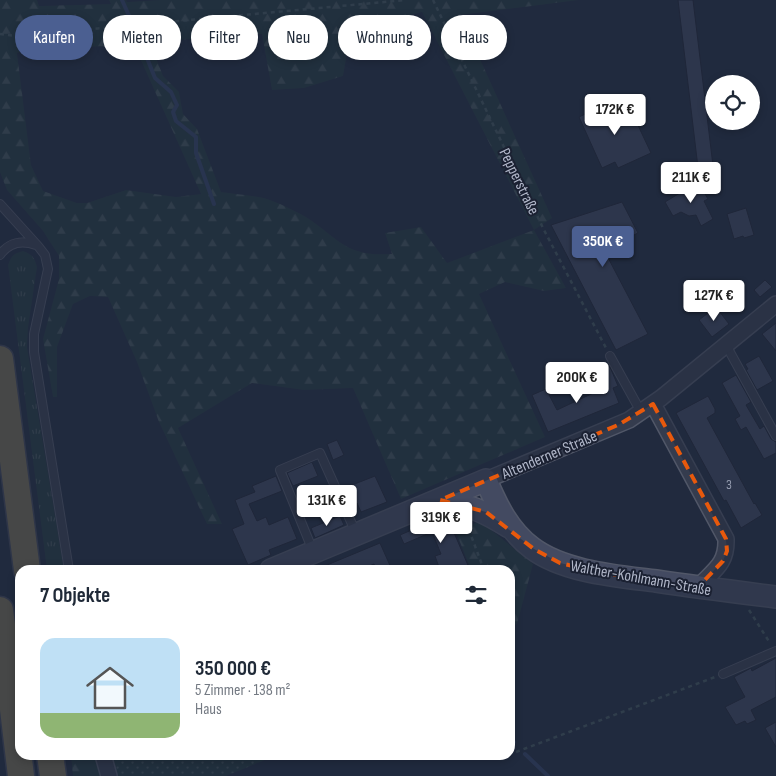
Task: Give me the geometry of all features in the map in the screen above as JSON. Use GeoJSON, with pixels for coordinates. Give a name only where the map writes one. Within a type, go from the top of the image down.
{"type":"FeatureCollection","features":[{"type":"Feature","properties":{"kind":"highway"},"geometry":{"type":"LineString","coordinates":[[0,359],[26,565]]}},
{"type":"Feature","properties":{"kind":"highway"},"geometry":{"type":"LineString","coordinates":[[0,610],[5,647],[6,692],[15,742]]}},
{"type":"Feature","properties":{"kind":"highway"},"geometry":{"type":"LineString","coordinates":[[18,760],[21,776]]}},
{"type":"Feature","properties":{"kind":"highway"},"geometry":{"type":"LineString","coordinates":[[51,760],[53,776]]}},
{"type":"Feature","properties":{"kind":"main road","name":"Altenderner Straße"},"geometry":{"type":"LineString","coordinates":[[284,565],[357,534],[449,502],[486,480]]}},
{"type":"Feature","properties":{"kind":"main road","name":"Walther-Kohlmann-Straße"},"geometry":{"type":"LineString","coordinates":[[486,480],[510,528],[534,549],[560,563],[604,573],[776,597]]}},
{"type":"Feature","properties":{"kind":"main road"},"geometry":{"type":"LineString","coordinates":[[449,502],[486,512],[510,528]]}},
{"type":"Feature","properties":{"kind":"main road"},"geometry":{"type":"LineString","coordinates":[[6,692],[15,681]]}},
{"type":"Feature","properties":{"kind":"street","name":"Altenderner Straße"},"geometry":{"type":"LineString","coordinates":[[486,480],[618,425],[647,408],[776,304]]}},
{"type":"Feature","properties":{"kind":"street"},"geometry":{"type":"LineString","coordinates":[[647,408],[726,539],[726,551],[723,561],[698,587]]}},
{"type":"Feature","properties":{"kind":"street"},"geometry":{"type":"LineString","coordinates":[[104,760],[109,776]]}},
{"type":"Feature","properties":{"kind":"lane"},"geometry":{"type":"LineString","coordinates":[[0,204],[38,246],[44,255],[48,269],[34,334],[34,352],[68,565]]}},
{"type":"Feature","properties":{"kind":"lane"},"geometry":{"type":"LineString","coordinates":[[0,255],[9,246],[19,242],[27,242],[38,246]]}},
{"type":"Feature","properties":{"kind":"lane"},"geometry":{"type":"LineString","coordinates":[[726,345],[776,436]]}},
{"type":"Feature","properties":{"kind":"lane"},"geometry":{"type":"LineString","coordinates":[[610,356],[647,408]]}},
{"type":"Feature","properties":{"kind":"lane"},"geometry":{"type":"LineString","coordinates":[[314,552],[280,470],[320,453],[357,534]]}},
{"type":"Feature","properties":{"kind":"lane"},"geometry":{"type":"LineString","coordinates":[[723,674],[775,651]]}},
{"type":"Feature","properties":{"kind":"path"},"geometry":{"type":"LineString","coordinates":[[0,34],[16,36],[406,0]]}},
{"type":"Feature","properties":{"kind":"path","name":"Pepperstraße"},"geometry":{"type":"LineString","coordinates":[[433,0],[544,230],[610,356]]}},
{"type":"Feature","properties":{"kind":"path"},"geometry":{"type":"LineString","coordinates":[[449,502],[481,565]]}},
{"type":"Feature","properties":{"kind":"path"},"geometry":{"type":"LineString","coordinates":[[746,593],[750,613],[775,651]]}},
{"type":"Feature","properties":{"kind":"path"},"geometry":{"type":"LineString","coordinates":[[516,752],[723,674]]}},
{"type":"Feature","properties":{"kind":"highlighted area"},"geometry":{"type":"Polygon","coordinates":[[[653,404],[726,539],[727,551],[723,561],[698,587],[603,573],[560,563],[534,549],[486,512],[440,500],[618,425],[653,404]]]}},
{"type":"Feature","properties":{"kind":"green space"},"geometry":{"type":"Polygon","coordinates":[[[0,0],[37,0],[39,6],[111,4],[109,0],[126,0],[127,2],[160,0],[579,0],[460,15],[441,15],[441,49],[431,30],[431,15],[424,15],[422,12],[411,15],[338,15],[338,60],[346,60],[343,76],[304,88],[272,90],[262,34],[258,34],[258,15],[191,15],[191,39],[181,40],[181,15],[103,15],[103,47],[93,47],[93,15],[15,15],[15,60],[18,60],[31,165],[43,191],[77,203],[87,203],[126,190],[176,197],[201,194],[141,60],[157,60],[163,76],[179,92],[183,114],[197,129],[221,192],[264,198],[291,209],[306,217],[344,245],[364,253],[392,254],[385,233],[421,227],[447,263],[534,230],[566,288],[544,291],[505,282],[479,294],[545,437],[401,499],[353,388],[304,390],[252,383],[178,428],[222,524],[207,524],[159,422],[137,362],[108,297],[90,296],[73,304],[57,347],[57,397],[53,397],[43,339],[59,279],[59,256],[43,231],[7,190],[0,172],[0,0]]]}},
{"type":"Feature","properties":{"kind":"green space"},"geometry":{"type":"Polygon","coordinates":[[[447,60],[480,60],[552,218],[534,230],[447,60]]]}},
{"type":"Feature","properties":{"kind":"green space"},"geometry":{"type":"Polygon","coordinates":[[[23,251],[29,254],[33,257],[37,267],[27,347],[63,565],[46,565],[8,265],[13,255],[23,251]]]}},
{"type":"Feature","properties":{"kind":"green space"},"geometry":{"type":"Polygon","coordinates":[[[480,521],[533,564],[517,624],[515,625],[515,565],[469,565],[456,532],[480,521]]]}},
{"type":"Feature","properties":{"kind":"green space"},"geometry":{"type":"Polygon","coordinates":[[[71,760],[96,760],[101,776],[73,776],[71,760]]]}},
{"type":"Feature","properties":{"kind":"green space"},"geometry":{"type":"Polygon","coordinates":[[[111,760],[265,760],[226,776],[117,776],[111,760]]]}},
{"type":"Feature","properties":{"kind":"building"},"geometry":{"type":"Polygon","coordinates":[[[678,0],[693,0],[705,99],[705,130],[709,130],[714,174],[699,176],[678,0]]]}},
{"type":"Feature","properties":{"kind":"building"},"geometry":{"type":"Polygon","coordinates":[[[627,102],[651,153],[618,168],[615,162],[602,168],[579,117],[600,107],[603,114],[627,102]]]}},
{"type":"Feature","properties":{"kind":"building"},"geometry":{"type":"Polygon","coordinates":[[[698,182],[708,199],[704,201],[713,219],[701,226],[696,215],[689,216],[681,212],[673,216],[665,202],[698,182]]]}},
{"type":"Feature","properties":{"kind":"building"},"geometry":{"type":"Polygon","coordinates":[[[622,202],[638,233],[604,250],[648,334],[616,350],[551,225],[622,202]]]}},
{"type":"Feature","properties":{"kind":"building"},"geometry":{"type":"Polygon","coordinates":[[[746,208],[754,235],[734,239],[727,214],[746,208]]]}},
{"type":"Feature","properties":{"kind":"building"},"geometry":{"type":"Polygon","coordinates":[[[765,280],[772,287],[760,297],[754,290],[765,280]]]}},
{"type":"Feature","properties":{"kind":"building"},"geometry":{"type":"Polygon","coordinates":[[[716,307],[729,324],[712,337],[699,320],[716,307]]]}},
{"type":"Feature","properties":{"kind":"building"},"geometry":{"type":"Polygon","coordinates":[[[776,323],[776,351],[762,334],[776,323]]]}},
{"type":"Feature","properties":{"kind":"building"},"geometry":{"type":"Polygon","coordinates":[[[759,356],[773,381],[757,390],[746,370],[748,369],[745,364],[759,356]]]}},
{"type":"Feature","properties":{"kind":"building"},"geometry":{"type":"Polygon","coordinates":[[[610,367],[618,386],[613,388],[619,403],[548,432],[532,395],[546,389],[557,410],[604,388],[598,373],[610,367]]]}},
{"type":"Feature","properties":{"kind":"building"},"geometry":{"type":"Polygon","coordinates":[[[736,375],[751,402],[746,405],[760,429],[764,426],[771,439],[776,442],[776,453],[764,459],[746,427],[741,430],[735,419],[740,416],[722,383],[736,375]]]}},
{"type":"Feature","properties":{"kind":"building"},"geometry":{"type":"Polygon","coordinates":[[[708,396],[715,409],[715,413],[707,418],[754,504],[762,515],[741,528],[726,500],[724,501],[676,413],[708,396]]]}},
{"type":"Feature","properties":{"kind":"building"},"geometry":{"type":"Polygon","coordinates":[[[337,440],[344,455],[333,460],[327,444],[337,440]]]}},
{"type":"Feature","properties":{"kind":"building"},"geometry":{"type":"Polygon","coordinates":[[[312,462],[318,476],[293,486],[287,473],[312,462]]]}},
{"type":"Feature","properties":{"kind":"building"},"geometry":{"type":"Polygon","coordinates":[[[276,476],[282,491],[249,504],[257,521],[266,517],[269,525],[288,517],[297,539],[269,550],[271,555],[248,565],[232,529],[244,524],[235,500],[255,492],[252,486],[276,476]]]}},
{"type":"Feature","properties":{"kind":"building"},"geometry":{"type":"Polygon","coordinates":[[[375,476],[387,502],[361,512],[357,503],[355,505],[347,487],[375,476]]]}},
{"type":"Feature","properties":{"kind":"building"},"geometry":{"type":"Polygon","coordinates":[[[340,516],[344,525],[315,538],[311,528],[340,516]]]}},
{"type":"Feature","properties":{"kind":"building"},"geometry":{"type":"Polygon","coordinates":[[[442,517],[445,522],[449,521],[468,565],[438,565],[435,556],[441,554],[432,532],[404,544],[400,535],[442,517]]]}},
{"type":"Feature","properties":{"kind":"building"},"geometry":{"type":"Polygon","coordinates":[[[380,543],[390,565],[374,564],[327,565],[380,543]]]}},
{"type":"Feature","properties":{"kind":"building"},"geometry":{"type":"Polygon","coordinates":[[[776,658],[776,697],[751,710],[756,720],[747,724],[745,721],[736,725],[725,707],[745,697],[734,677],[751,668],[752,671],[776,658]]]}},
{"type":"Feature","properties":{"kind":"building"},"geometry":{"type":"Polygon","coordinates":[[[776,722],[776,747],[765,728],[776,722]]]}},
{"type":"Feature","properties":{"kind":"waterway"},"geometry":{"type":"LineString","coordinates":[[122,0],[129,15]]}},
{"type":"Feature","properties":{"kind":"waterway"},"geometry":{"type":"LineString","coordinates":[[148,60],[155,78],[171,92],[177,105],[173,112],[176,121],[196,137],[196,153],[214,204]]}},
{"type":"Feature","properties":{"kind":"waterway"},"geometry":{"type":"LineString","coordinates":[[525,754],[548,776]]}}]}
